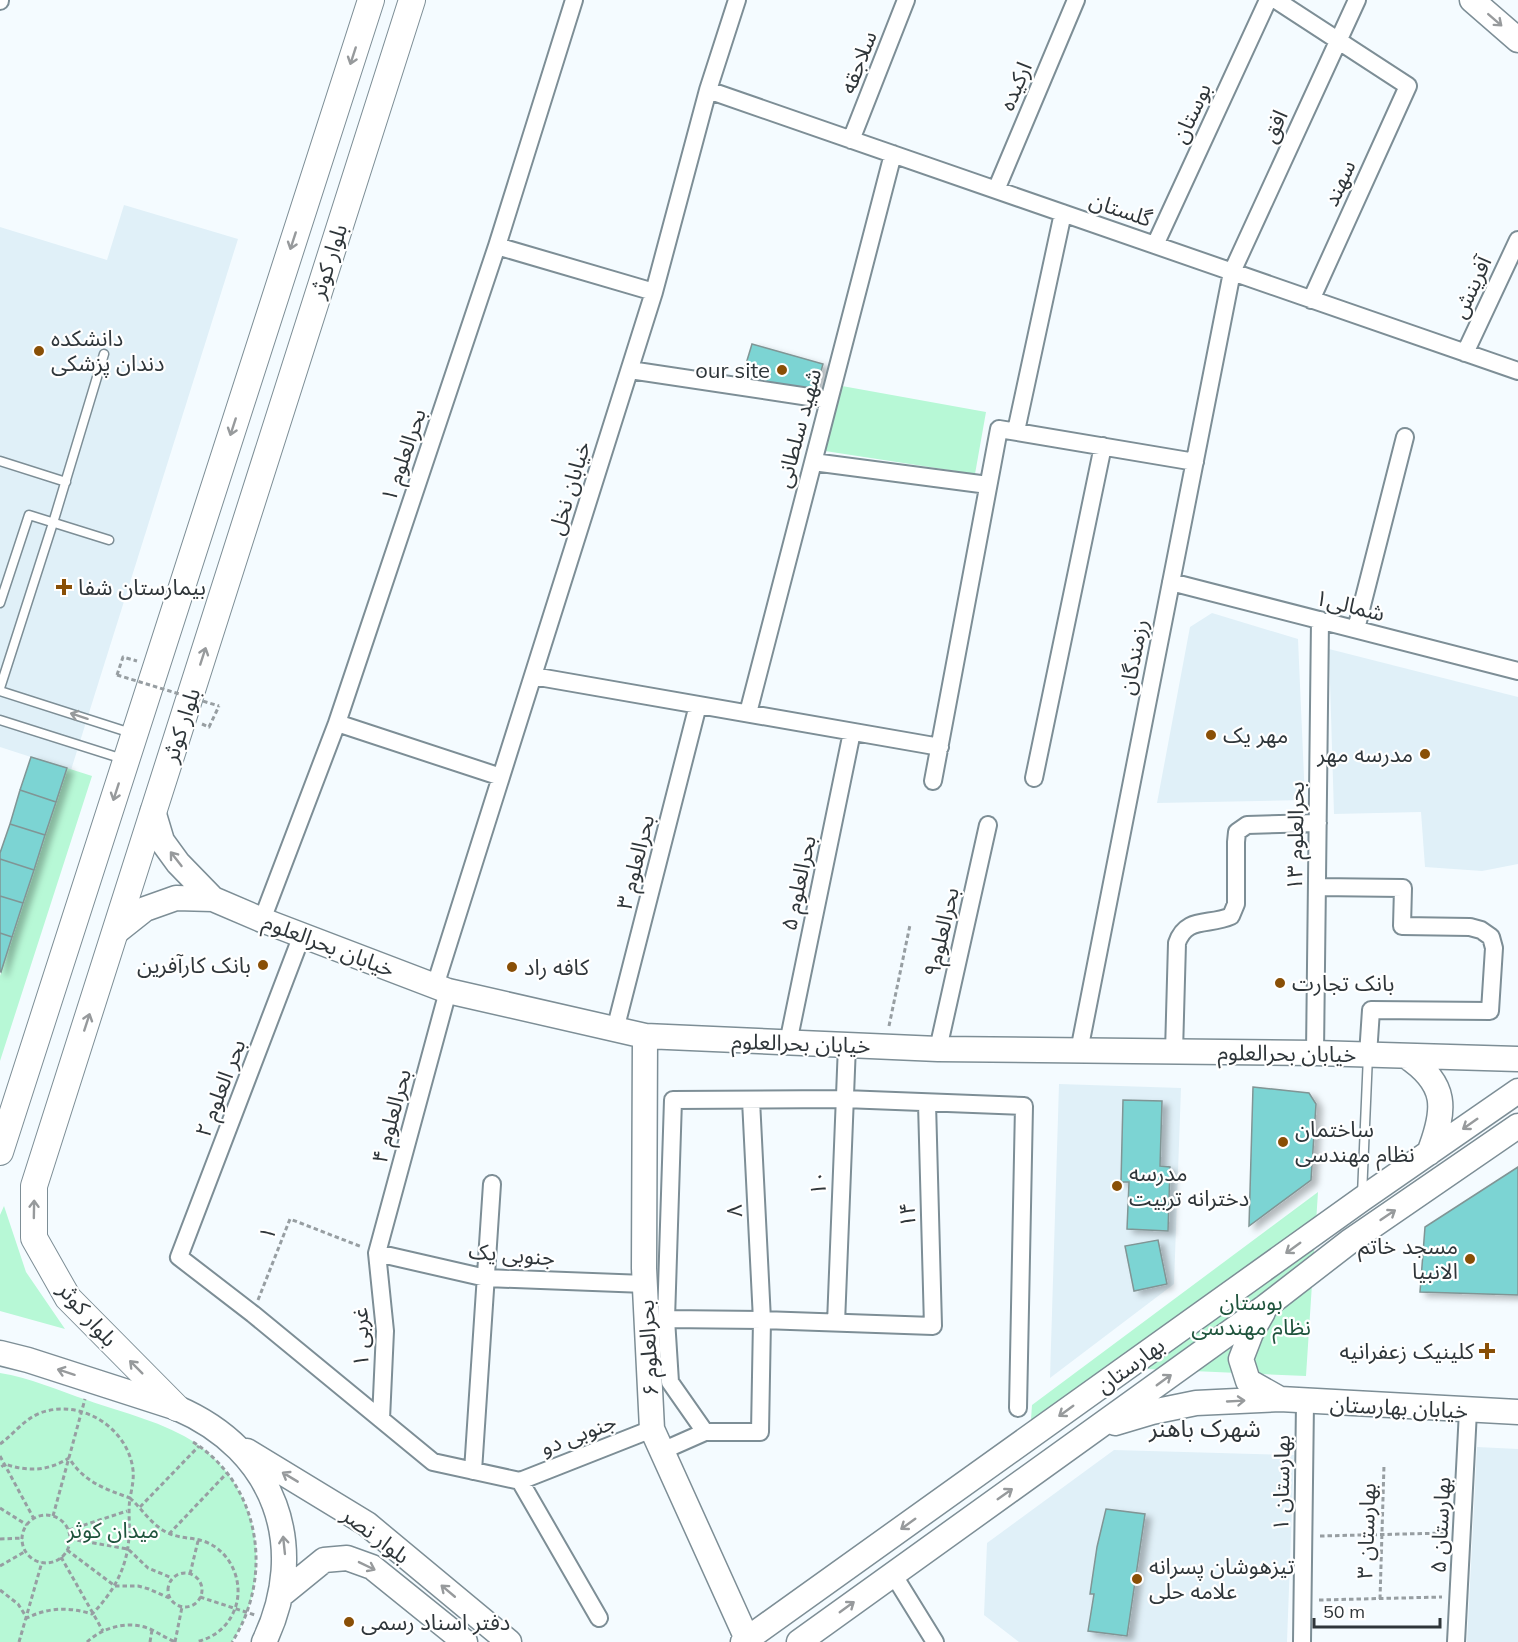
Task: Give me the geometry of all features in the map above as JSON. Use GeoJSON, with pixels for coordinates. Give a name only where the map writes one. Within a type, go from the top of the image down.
{"type":"FeatureCollection","features":[{"type":"Feature","properties":{"kind":"main road","name":"بلوار کوثر"},"geometry":{"type":"LineString","coordinates":[[0,1152],[371,0]]}},
{"type":"Feature","properties":{"kind":"main road","name":"بلوار کوثر"},"geometry":{"type":"LineString","coordinates":[[177,1408],[68,1298],[34,1238],[34,1186],[412,0]]}},
{"type":"Feature","properties":{"kind":"street","name":"بحرالعلوم ۱"},"geometry":{"type":"LineString","coordinates":[[262,920],[336,723],[497,246],[574,0]]}},
{"type":"Feature","properties":{"kind":"street","name":"خیابان نخل"},"geometry":{"type":"LineString","coordinates":[[442,989],[501,777],[654,292],[708,90],[737,0]]}},
{"type":"Feature","properties":{"kind":"street","name":"سلاجقه"},"geometry":{"type":"LineString","coordinates":[[851,140],[906,0]]}},
{"type":"Feature","properties":{"kind":"street","name":"ارکیده"},"geometry":{"type":"LineString","coordinates":[[996,190],[1076,0]]}},
{"type":"Feature","properties":{"kind":"street","name":"بوستان"},"geometry":{"type":"LineString","coordinates":[[1155,245],[1268,0]]}},
{"type":"Feature","properties":{"kind":"street"},"geometry":{"type":"LineString","coordinates":[[1276,0],[1338,41]]}},
{"type":"Feature","properties":{"kind":"street","name":"افق"},"geometry":{"type":"LineString","coordinates":[[1232,272],[1357,0]]}},
{"type":"Feature","properties":{"kind":"street"},"geometry":{"type":"LineString","coordinates":[[1472,0],[1518,40]]}},
{"type":"Feature","properties":{"kind":"street","name":"سهند"},"geometry":{"type":"LineString","coordinates":[[1311,300],[1408,86],[1338,41]]}},
{"type":"Feature","properties":{"kind":"street","name":"گلستان"},"geometry":{"type":"LineString","coordinates":[[708,90],[1518,371]]}},
{"type":"Feature","properties":{"kind":"street","name":"شهید سلطانی"},"geometry":{"type":"LineString","coordinates":[[748,713],[893,154]]}},
{"type":"Feature","properties":{"kind":"street"},"geometry":{"type":"LineString","coordinates":[[1016,431],[1063,213]]}},
{"type":"Feature","properties":{"kind":"street","name":"آفرینش"},"geometry":{"type":"LineString","coordinates":[[1465,353],[1518,240]]}},
{"type":"Feature","properties":{"kind":"street"},"geometry":{"type":"LineString","coordinates":[[497,246],[654,292]]}},
{"type":"Feature","properties":{"kind":"street","name":"رزمندگان"},"geometry":{"type":"LineString","coordinates":[[1079,1051],[1232,272]]}},
{"type":"Feature","properties":{"kind":"street"},"geometry":{"type":"LineString","coordinates":[[630,370],[829,400]]}},
{"type":"Feature","properties":{"kind":"street"},"geometry":{"type":"LineString","coordinates":[[933,781],[999,429],[1195,462]]}},
{"type":"Feature","properties":{"kind":"street"},"geometry":{"type":"LineString","coordinates":[[1356,629],[1405,437]]}},
{"type":"Feature","properties":{"kind":"street"},"geometry":{"type":"LineString","coordinates":[[1034,778],[1103,446]]}},
{"type":"Feature","properties":{"kind":"street"},"geometry":{"type":"LineString","coordinates":[[813,462],[988,485]]}},
{"type":"Feature","properties":{"kind":"street","name":"شمالی۱"},"geometry":{"type":"LineString","coordinates":[[1171,582],[1518,671]]}},
{"type":"Feature","properties":{"kind":"street","name":"بحرالعلوم ۱۳"},"geometry":{"type":"LineString","coordinates":[[1315,1053],[1320,620]]}},
{"type":"Feature","properties":{"kind":"street"},"geometry":{"type":"LineString","coordinates":[[533,676],[940,747]]}},
{"type":"Feature","properties":{"kind":"street","name":"بحرالعلوم ۳"},"geometry":{"type":"LineString","coordinates":[[615,1030],[698,705]]}},
{"type":"Feature","properties":{"kind":"street"},"geometry":{"type":"LineString","coordinates":[[336,723],[501,777]]}},
{"type":"Feature","properties":{"kind":"street","name":"بحرالعلوم ۵"},"geometry":{"type":"LineString","coordinates":[[788,1044],[852,732]]}},
{"type":"Feature","properties":{"kind":"street"},"geometry":{"type":"LineString","coordinates":[[153,811],[162,841],[178,864],[213,899]]}},
{"type":"Feature","properties":{"kind":"street"},"geometry":{"type":"LineString","coordinates":[[1174,1052],[1178,943],[1181,932],[1190,924],[1221,921],[1231,916],[1236,904],[1237,832],[1247,825],[1318,823]]}},
{"type":"Feature","properties":{"kind":"street","name":"بحرالعلوم۹"},"geometry":{"type":"LineString","coordinates":[[938,1049],[988,825]]}},
{"type":"Feature","properties":{"kind":"street"},"geometry":{"type":"LineString","coordinates":[[1317,887],[1403,888],[1402,926],[1470,927],[1481,930],[1491,937],[1494,948],[1490,1011],[1371,1010],[1368,1055]]}},
{"type":"Feature","properties":{"kind":"street","name":"خیابان بحرالعلوم"},"geometry":{"type":"LineString","coordinates":[[116,932],[145,909],[176,898],[213,899],[442,989],[645,1036],[938,1049],[1315,1053],[1518,1059]]}},
{"type":"Feature","properties":{"kind":"street","name":"بحر العلوم ۲"},"geometry":{"type":"LineString","coordinates":[[253,1314],[179,1257],[302,935]]}},
{"type":"Feature","properties":{"kind":"street","name":"بحرالعلوم ۴"},"geometry":{"type":"LineString","coordinates":[[377,1253],[442,989]]}},
{"type":"Feature","properties":{"kind":"street","name":"بحرالعلوم ۶"},"geometry":{"type":"LineString","coordinates":[[645,1036],[645,1284],[657,1440],[745,1640]]}},
{"type":"Feature","properties":{"kind":"street","name":"۱۰"},"geometry":{"type":"LineString","coordinates":[[836,1323],[847,1045]]}},
{"type":"Feature","properties":{"kind":"street"},"geometry":{"type":"LineString","coordinates":[[1406,1056],[1422,1067],[1434,1083],[1442,1107],[1439,1127],[1429,1153]]}},
{"type":"Feature","properties":{"kind":"street","name":"بهارستان"},"geometry":{"type":"LineString","coordinates":[[745,1640],[1362,1199],[1518,1091]]}},
{"type":"Feature","properties":{"kind":"street"},"geometry":{"type":"LineString","coordinates":[[705,1432],[670,1382],[666,1319],[673,1100],[844,1099],[1024,1106],[1018,1408]]}},
{"type":"Feature","properties":{"kind":"street","name":"۸"},"geometry":{"type":"LineString","coordinates":[[705,1432],[760,1432],[762,1320],[751,1100]]}},
{"type":"Feature","properties":{"kind":"street","name":"۱۴"},"geometry":{"type":"LineString","coordinates":[[836,1323],[933,1326],[927,1103]]}},
{"type":"Feature","properties":{"kind":"street","name":"بهارستان"},"geometry":{"type":"LineString","coordinates":[[799,1642],[1265,1307],[1349,1242],[1518,1126]]}},
{"type":"Feature","properties":{"kind":"street"},"geometry":{"type":"LineString","coordinates":[[473,1471],[492,1184]]}},
{"type":"Feature","properties":{"kind":"street"},"geometry":{"type":"LineString","coordinates":[[1330,1222],[1342,1220],[1349,1223],[1353,1231],[1349,1242]]}},
{"type":"Feature","properties":{"kind":"street","name":"جنوبی یک"},"geometry":{"type":"LineString","coordinates":[[377,1253],[486,1278],[645,1284]]}},
{"type":"Feature","properties":{"kind":"street","name":"غربی ۱"},"geometry":{"type":"LineString","coordinates":[[377,1253],[385,1331],[381,1419]]}},
{"type":"Feature","properties":{"kind":"street"},"geometry":{"type":"LineString","coordinates":[[1265,1307],[1251,1333],[1241,1359],[1248,1381],[1280,1399]]}},
{"type":"Feature","properties":{"kind":"street"},"geometry":{"type":"LineString","coordinates":[[253,1314],[433,1462],[520,1481],[599,1618]]}},
{"type":"Feature","properties":{"kind":"street"},"geometry":{"type":"LineString","coordinates":[[666,1319],[836,1323]]}},
{"type":"Feature","properties":{"kind":"street"},"geometry":{"type":"LineString","coordinates":[[0,1353],[177,1408],[197,1417],[239,1448],[260,1476],[278,1515],[285,1558],[281,1595],[269,1631]]}},
{"type":"Feature","properties":{"kind":"street"},"geometry":{"type":"LineString","coordinates":[[1097,1429],[1196,1403],[1280,1399]]}},
{"type":"Feature","properties":{"kind":"street","name":"خیابان بهارستان"},"geometry":{"type":"LineString","coordinates":[[1280,1399],[1518,1412]]}},
{"type":"Feature","properties":{"kind":"street","name":"بهارستان ۱"},"geometry":{"type":"LineString","coordinates":[[1302,1642],[1305,1402]]}},
{"type":"Feature","properties":{"kind":"street","name":"بهارستان ۵"},"geometry":{"type":"LineString","coordinates":[[1456,1642],[1468,1411]]}},
{"type":"Feature","properties":{"kind":"street","name":"جنوبی دو"},"geometry":{"type":"LineString","coordinates":[[520,1481],[657,1440],[705,1432]]}},
{"type":"Feature","properties":{"kind":"street","name":"بلوار نصر"},"geometry":{"type":"LineString","coordinates":[[239,1448],[367,1524],[509,1642]]}},
{"type":"Feature","properties":{"kind":"street","name":"بلوار نصر"},"geometry":{"type":"LineString","coordinates":[[281,1595],[324,1560],[347,1558],[372,1567],[461,1641]]}},
{"type":"Feature","properties":{"kind":"street"},"geometry":{"type":"LineString","coordinates":[[892,1574],[935,1642]]}},
{"type":"Feature","properties":{"kind":"lane"},"geometry":{"type":"LineString","coordinates":[[104,354],[0,690],[134,734]]}},
{"type":"Feature","properties":{"kind":"lane"},"geometry":{"type":"LineString","coordinates":[[0,461],[66,482]]}},
{"type":"Feature","properties":{"kind":"lane"},"geometry":{"type":"LineString","coordinates":[[0,603],[29,515],[109,540]]}},
{"type":"Feature","properties":{"kind":"lane"},"geometry":{"type":"LineString","coordinates":[[0,720],[126,760]]}},
{"type":"Feature","properties":{"kind":"lane"},"geometry":{"type":"LineString","coordinates":[[1362,1199],[1368,1055]]}},
{"type":"Feature","properties":{"kind":"path"},"geometry":{"type":"LineString","coordinates":[[123,657],[117,675],[219,706],[209,727]]}},
{"type":"Feature","properties":{"kind":"path"},"geometry":{"type":"LineString","coordinates":[[886,1046],[910,925]]}},
{"type":"Feature","properties":{"kind":"path","name":"۱"},"geometry":{"type":"LineString","coordinates":[[253,1314],[290,1219],[377,1253]]}},
{"type":"Feature","properties":{"kind":"path"},"geometry":{"type":"LineString","coordinates":[[54,1516],[90,1380]]}},
{"type":"Feature","properties":{"kind":"path"},"geometry":{"type":"LineString","coordinates":[[0,1444],[22,1423],[41,1413],[60,1409],[82,1411],[103,1421],[123,1442],[133,1470],[127,1511],[128,1549],[115,1586],[92,1614]]}},
{"type":"Feature","properties":{"kind":"path"},"geometry":{"type":"LineString","coordinates":[[189,1439],[212,1456],[227,1473],[245,1502],[256,1539],[257,1576],[248,1612],[232,1642]]}},
{"type":"Feature","properties":{"kind":"path"},"geometry":{"type":"LineString","coordinates":[[140,1507],[199,1446]]}},
{"type":"Feature","properties":{"kind":"path"},"geometry":{"type":"LineString","coordinates":[[170,1534],[227,1473],[239,1448]]}},
{"type":"Feature","properties":{"kind":"path"},"geometry":{"type":"LineString","coordinates":[[0,1456],[34,1519]]}},
{"type":"Feature","properties":{"kind":"path"},"geometry":{"type":"LineString","coordinates":[[4,1464],[33,1470],[52,1467],[69,1458]]}},
{"type":"Feature","properties":{"kind":"path"},"geometry":{"type":"LineString","coordinates":[[69,1458],[91,1482],[130,1498],[156,1526],[181,1538],[210,1544],[221,1551],[234,1569],[238,1589],[235,1608],[228,1622],[218,1632],[196,1642]]}},
{"type":"Feature","properties":{"kind":"path"},"geometry":{"type":"LineString","coordinates":[[0,1468],[4,1464]]}},
{"type":"Feature","properties":{"kind":"path","name":"بهارستان ۳"},"geometry":{"type":"LineString","coordinates":[[1380,1599],[1384,1465]]}},
{"type":"Feature","properties":{"kind":"path"},"geometry":{"type":"LineString","coordinates":[[0,1508],[27,1525]]}},
{"type":"Feature","properties":{"kind":"path"},"geometry":{"type":"LineString","coordinates":[[68,1531],[127,1511]]}},
{"type":"Feature","properties":{"kind":"path"},"geometry":{"type":"LineString","coordinates":[[40,1516],[54,1516],[65,1524],[68,1531],[70,1539],[67,1550],[61,1557],[48,1562],[35,1560],[26,1551],[23,1538],[27,1525],[40,1516]]}},
{"type":"Feature","properties":{"kind":"path"},"geometry":{"type":"LineString","coordinates":[[1303,1536],[1462,1533]]}},
{"type":"Feature","properties":{"kind":"path"},"geometry":{"type":"LineString","coordinates":[[0,1539],[23,1538]]}},
{"type":"Feature","properties":{"kind":"path"},"geometry":{"type":"LineString","coordinates":[[70,1539],[128,1549],[148,1568],[172,1578]]}},
{"type":"Feature","properties":{"kind":"path"},"geometry":{"type":"LineString","coordinates":[[190,1574],[198,1540]]}},
{"type":"Feature","properties":{"kind":"path"},"geometry":{"type":"LineString","coordinates":[[67,1550],[115,1586],[149,1588],[182,1607],[193,1605],[200,1597],[199,1581],[190,1574],[181,1574],[172,1578],[168,1587],[169,1598]]}},
{"type":"Feature","properties":{"kind":"path"},"geometry":{"type":"LineString","coordinates":[[0,1566],[26,1551]]}},
{"type":"Feature","properties":{"kind":"path"},"geometry":{"type":"LineString","coordinates":[[61,1557],[103,1631]]}},
{"type":"Feature","properties":{"kind":"path"},"geometry":{"type":"LineString","coordinates":[[19,1642],[42,1562]]}},
{"type":"Feature","properties":{"kind":"path"},"geometry":{"type":"LineString","coordinates":[[0,1590],[18,1604],[27,1618]]}},
{"type":"Feature","properties":{"kind":"path"},"geometry":{"type":"LineString","coordinates":[[200,1597],[248,1612],[269,1631]]}},
{"type":"Feature","properties":{"kind":"path"},"geometry":{"type":"LineString","coordinates":[[1303,1601],[1459,1597]]}},
{"type":"Feature","properties":{"kind":"path"},"geometry":{"type":"LineString","coordinates":[[87,1642],[103,1631],[125,1626],[143,1627],[175,1642],[182,1607]]}},
{"type":"Feature","properties":{"kind":"path"},"geometry":{"type":"LineString","coordinates":[[27,1618],[45,1611],[64,1608],[92,1614]]}},
{"type":"Feature","properties":{"kind":"path"},"geometry":{"type":"LineString","coordinates":[[150,1642],[152,1630]]}},
{"type":"Feature","properties":{"kind":"path"},"geometry":{"type":"LineString","coordinates":[[93,1636],[95,1642]]}},
{"type":"Feature","properties":{"kind":"shaded area","name":"بیمارستان شفا"},"geometry":{"type":"Polygon","coordinates":[[[124,205],[238,239],[71,770],[0,747],[0,227],[107,260],[124,205]]]}},
{"type":"Feature","properties":{"kind":"shaded area"},"geometry":{"type":"Polygon","coordinates":[[[1212,613],[1298,639],[1305,800],[1157,803],[1190,627],[1212,613]]]}},
{"type":"Feature","properties":{"kind":"shaded area","name":"مدرسه مهر"},"geometry":{"type":"Polygon","coordinates":[[[1329,649],[1518,697],[1518,864],[1482,871],[1425,867],[1421,812],[1334,814],[1329,649]]]}},
{"type":"Feature","properties":{"kind":"shaded area","name":"مدرسه دخترانه تربیت"},"geometry":{"type":"Polygon","coordinates":[[[1059,1084],[1181,1088],[1174,1284],[1050,1378],[1059,1084]]]}},
{"type":"Feature","properties":{"kind":"shaded area"},"geometry":{"type":"Polygon","coordinates":[[[1477,1447],[1518,1449],[1518,1642],[1467,1642],[1477,1447]]]}},
{"type":"Feature","properties":{"kind":"shaded area","name":"تیزهوشان پسرانه علامه حلی"},"geometry":{"type":"Polygon","coordinates":[[[1114,1450],[1294,1455],[1287,1642],[1019,1642],[984,1615],[987,1543],[1114,1450]]]}},
{"type":"Feature","properties":{"kind":"green space"},"geometry":{"type":"Polygon","coordinates":[[[842,386],[986,412],[975,474],[825,451],[842,386]]]}},
{"type":"Feature","properties":{"kind":"green space"},"geometry":{"type":"Polygon","coordinates":[[[67,768],[92,776],[0,1061],[0,976],[67,768]]]}},
{"type":"Feature","properties":{"kind":"green space","name":"بوستان نظام مهندسی"},"geometry":{"type":"Polygon","coordinates":[[[1318,1192],[1306,1376],[1125,1368],[1030,1434],[1032,1405],[1318,1192]]]}},
{"type":"Feature","properties":{"kind":"green space"},"geometry":{"type":"Polygon","coordinates":[[[4,1206],[26,1272],[65,1329],[0,1311],[0,1215],[4,1206]]]}},
{"type":"Feature","properties":{"kind":"green space","name":"میدان کوثر"},"geometry":{"type":"Polygon","coordinates":[[[0,1373],[33,1381],[158,1424],[185,1436],[219,1463],[235,1485],[247,1509],[254,1536],[256,1563],[253,1590],[245,1617],[232,1642],[0,1642],[0,1373]]]}},
{"type":"Feature","properties":{"kind":"building","name":"our site"},"geometry":{"type":"Polygon","coordinates":[[[752,344],[823,364],[816,389],[811,391],[742,377],[752,344]]]}},
{"type":"Feature","properties":{"kind":"building"},"geometry":{"type":"Polygon","coordinates":[[[31,757],[67,768],[56,802],[20,790],[31,757]]]}},
{"type":"Feature","properties":{"kind":"building"},"geometry":{"type":"Polygon","coordinates":[[[20,790],[56,802],[45,835],[10,824],[20,790]]]}},
{"type":"Feature","properties":{"kind":"building"},"geometry":{"type":"Polygon","coordinates":[[[10,824],[45,835],[34,870],[0,859],[10,824]]]}},
{"type":"Feature","properties":{"kind":"building"},"geometry":{"type":"Polygon","coordinates":[[[0,859],[34,870],[23,903],[0,896],[0,859]]]}},
{"type":"Feature","properties":{"kind":"building"},"geometry":{"type":"Polygon","coordinates":[[[0,896],[23,903],[12,937],[0,933],[0,896]]]}},
{"type":"Feature","properties":{"kind":"building"},"geometry":{"type":"Polygon","coordinates":[[[0,933],[12,937],[1,972],[0,971],[0,933]]]}},
{"type":"Feature","properties":{"kind":"building","name":"ساختمان نظام مهندسی"},"geometry":{"type":"Polygon","coordinates":[[[1253,1087],[1309,1093],[1316,1104],[1311,1180],[1249,1226],[1253,1087]]]}},
{"type":"Feature","properties":{"kind":"building"},"geometry":{"type":"Polygon","coordinates":[[[1123,1100],[1162,1101],[1160,1166],[1170,1167],[1168,1231],[1127,1229],[1129,1182],[1121,1182],[1123,1100]]]}},
{"type":"Feature","properties":{"kind":"building","name":"مسجد خاتم الانبیا"},"geometry":{"type":"Polygon","coordinates":[[[1518,1167],[1518,1295],[1420,1292],[1425,1227],[1518,1167]]]}},
{"type":"Feature","properties":{"kind":"building"},"geometry":{"type":"Polygon","coordinates":[[[1158,1240],[1167,1284],[1134,1291],[1125,1246],[1158,1240]]]}},
{"type":"Feature","properties":{"kind":"building"},"geometry":{"type":"Polygon","coordinates":[[[1106,1509],[1145,1514],[1127,1636],[1088,1631],[1094,1594],[1090,1594],[1097,1547],[1106,1509]]]}},
{"type":"Feature","properties":{"kind":"place","name":"دانشکده دندان پزشکی"},"geometry":{"type":"Point","coordinates":[39,351]}},
{"type":"Feature","properties":{"kind":"place","name":"our site"},"geometry":{"type":"Point","coordinates":[782,370]}},
{"type":"Feature","properties":{"kind":"place","name":"بیمارستان شفا"},"geometry":{"type":"Point","coordinates":[64,587]}},
{"type":"Feature","properties":{"kind":"place","name":"مهر یک"},"geometry":{"type":"Point","coordinates":[1211,735]}},
{"type":"Feature","properties":{"kind":"place","name":"مدرسه مهر"},"geometry":{"type":"Point","coordinates":[1425,754]}},
{"type":"Feature","properties":{"kind":"place","name":"بانک کارآفرین"},"geometry":{"type":"Point","coordinates":[263,965]}},
{"type":"Feature","properties":{"kind":"place","name":"کافه راد"},"geometry":{"type":"Point","coordinates":[512,967]}},
{"type":"Feature","properties":{"kind":"place","name":"بانک تجارت"},"geometry":{"type":"Point","coordinates":[1280,983]}},
{"type":"Feature","properties":{"kind":"place","name":"ساختمان نظام مهندسی"},"geometry":{"type":"Point","coordinates":[1283,1142]}},
{"type":"Feature","properties":{"kind":"place","name":"مدرسه دخترانه تربیت"},"geometry":{"type":"Point","coordinates":[1117,1186]}},
{"type":"Feature","properties":{"kind":"place","name":"مسجد خاتم الانبیا"},"geometry":{"type":"Point","coordinates":[1470,1259]}},
{"type":"Feature","properties":{"kind":"place","name":"کلینیک زعفرانیه"},"geometry":{"type":"Point","coordinates":[1487,1351]}},
{"type":"Feature","properties":{"kind":"place","name":"تیزهوشان پسرانه علامه حلی"},"geometry":{"type":"Point","coordinates":[1137,1579]}},
{"type":"Feature","properties":{"kind":"place","name":"دفتر اسناد رسمی"},"geometry":{"type":"Point","coordinates":[349,1622]}},
{"type":"Feature","properties":{"kind":"district","name":"شهرک باهنر"},"geometry":{"type":"Point","coordinates":[1205,1429]}}]}
